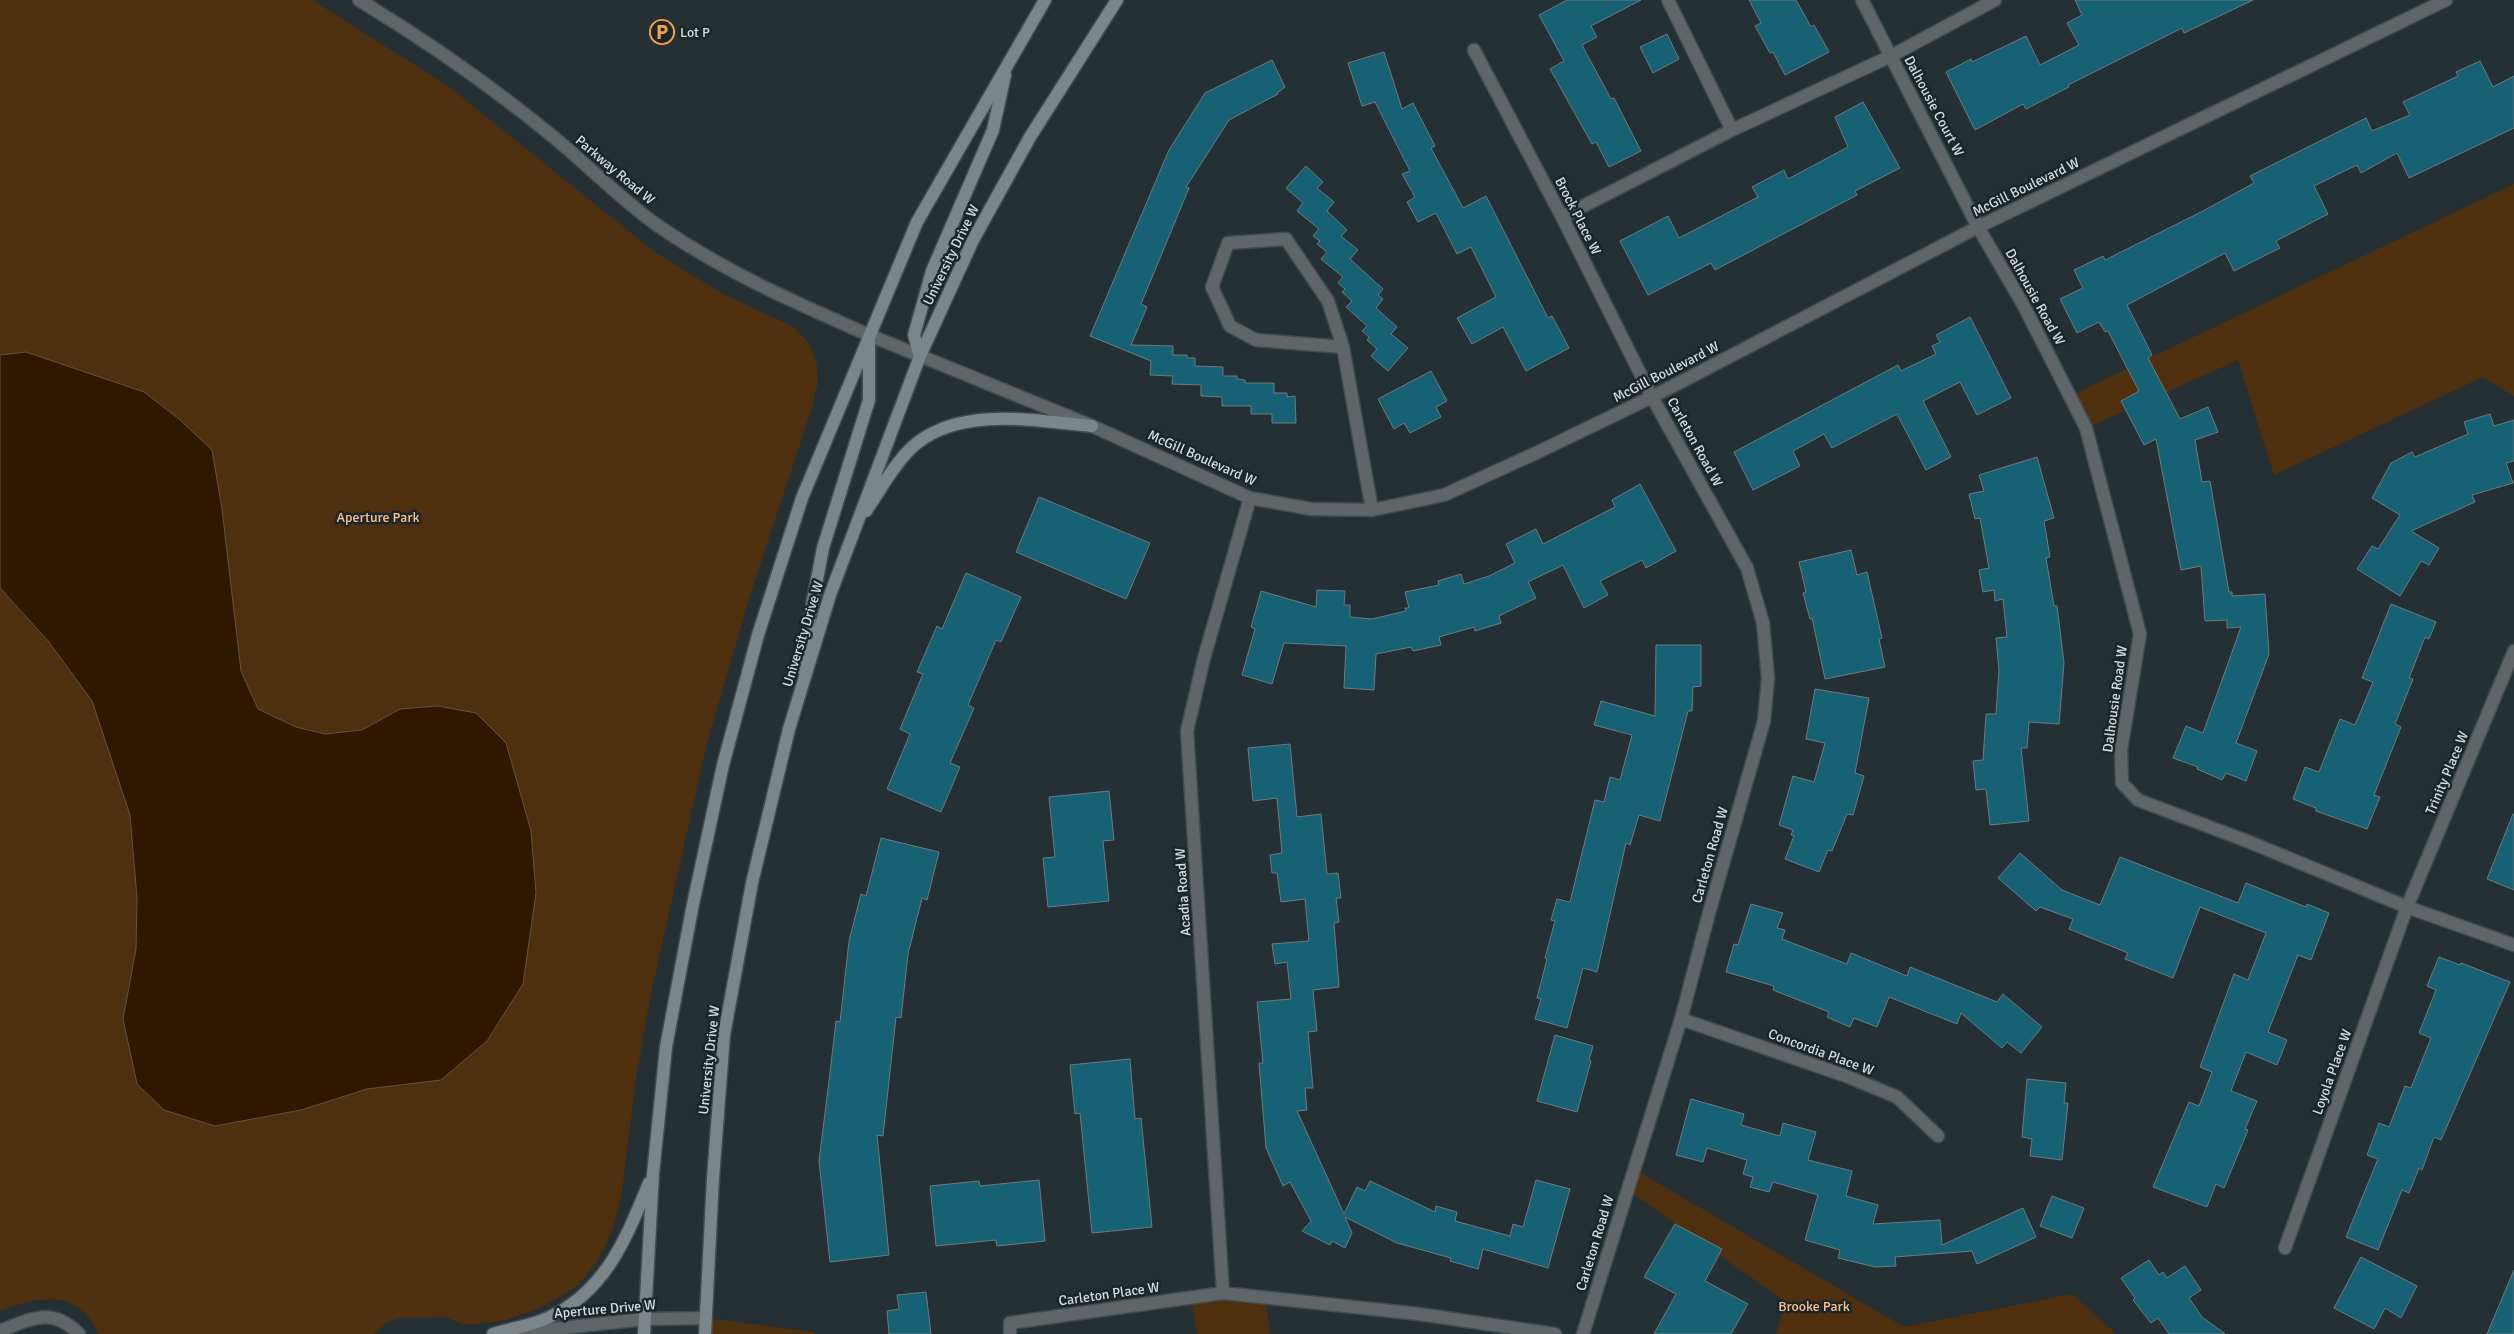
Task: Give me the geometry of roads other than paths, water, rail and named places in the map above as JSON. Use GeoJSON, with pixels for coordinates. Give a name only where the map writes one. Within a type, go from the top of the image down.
{"type":"FeatureCollection","features":[{"type":"Feature","properties":{"kind":"main road"},"geometry":{"type":"LineString","coordinates":[[644,1334],[653,1174],[666,1047],[693,904],[726,756],[758,635],[802,498],[917,222],[1045,0]]}},
{"type":"Feature","properties":{"kind":"main road","name":"University Drive W"},"geometry":{"type":"LineString","coordinates":[[705,1334],[713,1178],[724,1035],[752,883],[789,730],[830,595],[920,356],[973,240],[1030,137],[1116,0]]}},
{"type":"Feature","properties":{"kind":"main road"},"geometry":{"type":"LineString","coordinates":[[920,356],[914,335],[932,271],[993,130],[1008,63]]}},
{"type":"Feature","properties":{"kind":"main road"},"geometry":{"type":"LineString","coordinates":[[789,730],[823,548],[869,400],[869,335]]}},
{"type":"Feature","properties":{"kind":"main road"},"geometry":{"type":"LineString","coordinates":[[855,528],[900,462],[916,444],[938,431],[965,423],[1000,419],[1092,426]]}},
{"type":"Feature","properties":{"kind":"main road"},"geometry":{"type":"LineString","coordinates":[[493,1334],[551,1317],[580,1298],[602,1277],[621,1249],[653,1174]]}},
{"type":"Feature","properties":{"kind":"main road"},"geometry":{"type":"LineString","coordinates":[[644,1319],[654,1334]]}},
{"type":"Feature","properties":{"kind":"street","name":"Parkway Road W"},"geometry":{"type":"LineString","coordinates":[[358,0],[411,32],[474,76],[550,134],[656,224],[714,262],[781,297],[869,335]]}},
{"type":"Feature","properties":{"kind":"street"},"geometry":{"type":"LineString","coordinates":[[1668,0],[1732,130]]}},
{"type":"Feature","properties":{"kind":"street","name":"Dalhousie Court W"},"geometry":{"type":"LineString","coordinates":[[1862,0],[1978,227]]}},
{"type":"Feature","properties":{"kind":"street"},"geometry":{"type":"LineString","coordinates":[[1562,217],[1732,130],[1891,56],[1995,0]]}},
{"type":"Feature","properties":{"kind":"street","name":"McGill Boulevard W"},"geometry":{"type":"LineString","coordinates":[[869,335],[1092,426],[1250,498],[1311,509],[1372,510],[1444,495],[1652,397],[1978,227],[2446,0]]}},
{"type":"Feature","properties":{"kind":"street","name":"Brock Place W"},"geometry":{"type":"LineString","coordinates":[[1474,50],[1562,217],[1652,397]]}},
{"type":"Feature","properties":{"kind":"street","name":"Dalhousie Road W"},"geometry":{"type":"LineString","coordinates":[[1978,227],[2072,395],[2086,428],[2100,476],[2140,634],[2121,750],[2122,783],[2138,800],[2247,841],[2407,907],[2514,945]]}},
{"type":"Feature","properties":{"kind":"street"},"geometry":{"type":"LineString","coordinates":[[1343,347],[1256,340],[1230,326],[1212,287],[1228,243],[1286,239],[1328,301],[1343,347],[1372,510]]}},
{"type":"Feature","properties":{"kind":"street","name":"Carleton Road W"},"geometry":{"type":"LineString","coordinates":[[1583,1334],[1681,1019],[1709,913],[1764,722],[1768,678],[1763,623],[1748,568],[1652,397]]}},
{"type":"Feature","properties":{"kind":"street","name":"Acadia Road W"},"geometry":{"type":"LineString","coordinates":[[1223,1293],[1187,731],[1204,658],[1250,498]]}},
{"type":"Feature","properties":{"kind":"street","name":"Trinity Place W"},"geometry":{"type":"LineString","coordinates":[[2407,907],[2514,651]]}},
{"type":"Feature","properties":{"kind":"street","name":"Loyola Place W"},"geometry":{"type":"LineString","coordinates":[[2285,1248],[2407,907]]}},
{"type":"Feature","properties":{"kind":"street","name":"Concordia Place W"},"geometry":{"type":"LineString","coordinates":[[1681,1019],[1846,1076],[1897,1097],[1938,1136]]}},
{"type":"Feature","properties":{"kind":"street"},"geometry":{"type":"LineString","coordinates":[[1223,1293],[1419,1314],[1555,1334]]}},
{"type":"Feature","properties":{"kind":"street","name":"Carleton Place W"},"geometry":{"type":"LineString","coordinates":[[1010,1334],[1010,1323],[1223,1293]]}},
{"type":"Feature","properties":{"kind":"street"},"geometry":{"type":"LineString","coordinates":[[0,1331],[33,1318],[52,1317],[68,1323],[79,1334]]}},
{"type":"Feature","properties":{"kind":"street","name":"Aperture Drive W"},"geometry":{"type":"LineString","coordinates":[[507,1334],[644,1319],[705,1318]]}},
{"type":"Feature","properties":{"kind":"place","name":"Lot P"},"geometry":{"type":"Point","coordinates":[662,32]}},
{"type":"Feature","properties":{"kind":"park label","name":"Aperture Park"},"geometry":{"type":"Point","coordinates":[378,517]}},
{"type":"Feature","properties":{"kind":"park label","name":"Brooke Park"},"geometry":{"type":"Point","coordinates":[1814,1306]}}]}
